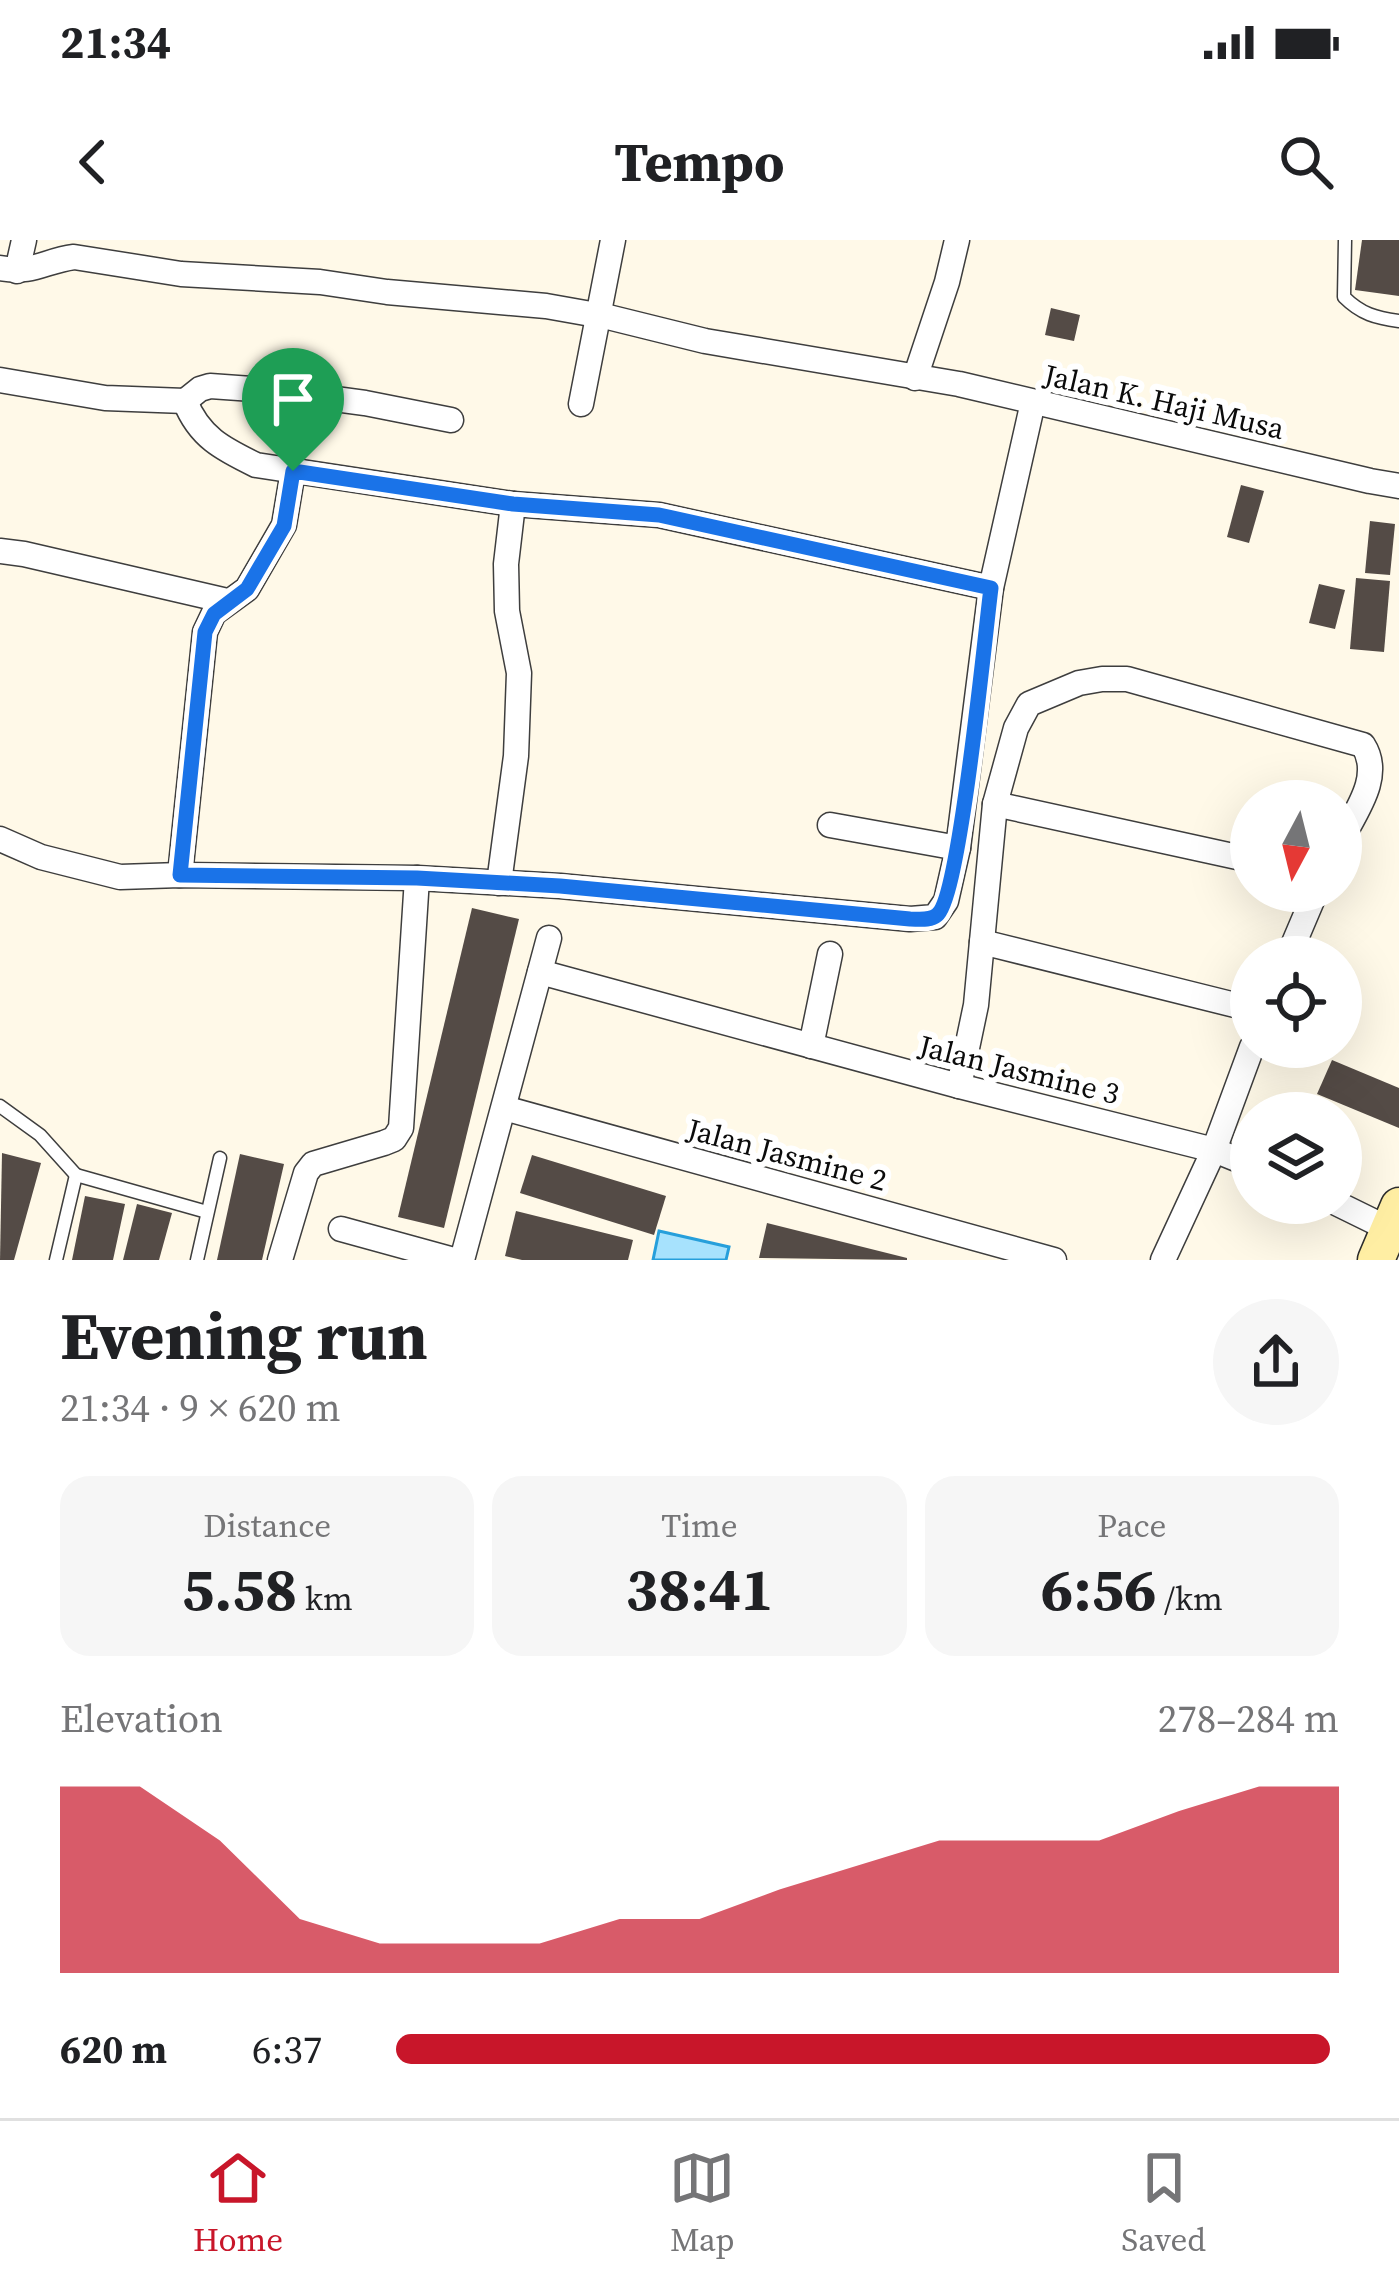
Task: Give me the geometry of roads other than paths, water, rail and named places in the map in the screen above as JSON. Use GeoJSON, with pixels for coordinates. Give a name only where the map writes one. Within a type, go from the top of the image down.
{"type":"FeatureCollection","features":[{"type":"Feature","properties":{"kind":"street"},"geometry":{"type":"LineString","coordinates":[[9,269],[24,240]]}},
{"type":"Feature","properties":{"kind":"street"},"geometry":{"type":"LineString","coordinates":[[581,404],[613,240]]}},
{"type":"Feature","properties":{"kind":"street"},"geometry":{"type":"LineString","coordinates":[[915,378],[957,240]]}},
{"type":"Feature","properties":{"kind":"street","name":"Jalan K. Haji Musa"},"geometry":{"type":"LineString","coordinates":[[9,269],[31,270],[74,257],[181,274],[320,282],[546,306],[705,341],[959,384],[1399,485]]}},
{"type":"Feature","properties":{"kind":"street"},"geometry":{"type":"LineString","coordinates":[[0,380],[105,398],[185,401],[210,386],[268,390],[451,420]]}},
{"type":"Feature","properties":{"kind":"street"},"geometry":{"type":"LineString","coordinates":[[185,401],[194,424],[221,448],[256,465],[513,504],[659,515],[991,588]]}},
{"type":"Feature","properties":{"kind":"street"},"geometry":{"type":"LineString","coordinates":[[0,839],[41,857],[120,877],[417,878],[929,919],[946,901],[958,848],[991,588],[1033,402]]}},
{"type":"Feature","properties":{"kind":"street"},"geometry":{"type":"LineString","coordinates":[[180,875],[205,632],[214,614],[247,589],[284,526],[293,471]]}},
{"type":"Feature","properties":{"kind":"street"},"geometry":{"type":"LineString","coordinates":[[499,883],[516,756],[518,673],[507,611],[506,564],[513,504]]}},
{"type":"Feature","properties":{"kind":"street"},"geometry":{"type":"LineString","coordinates":[[0,551],[227,601]]}},
{"type":"Feature","properties":{"kind":"street"},"geometry":{"type":"LineString","coordinates":[[959,1086],[976,1004],[995,804],[1016,728],[1029,704],[1079,683],[1127,679],[1364,745],[1372,774],[1362,798]]}},
{"type":"Feature","properties":{"kind":"street"},"geometry":{"type":"LineString","coordinates":[[995,804],[1230,855]]}},
{"type":"Feature","properties":{"kind":"street"},"geometry":{"type":"LineString","coordinates":[[830,825],[958,848]]}},
{"type":"Feature","properties":{"kind":"street"},"geometry":{"type":"LineString","coordinates":[[280,1260],[306,1173],[313,1164],[383,1143],[401,1128],[417,878]]}},
{"type":"Feature","properties":{"kind":"street"},"geometry":{"type":"LineString","coordinates":[[341,1229],[458,1260],[549,938]]}},
{"type":"Feature","properties":{"kind":"street"},"geometry":{"type":"LineString","coordinates":[[982,942],[1230,1004]]}},
{"type":"Feature","properties":{"kind":"street"},"geometry":{"type":"LineString","coordinates":[[811,1046],[830,954]]}},
{"type":"Feature","properties":{"kind":"street","name":"Jalan Jasmine 3"},"geometry":{"type":"LineString","coordinates":[[540,972],[1230,1156]]}},
{"type":"Feature","properties":{"kind":"street"},"geometry":{"type":"LineString","coordinates":[[1163,1260],[1214,1150],[1244,1068]]}},
{"type":"Feature","properties":{"kind":"street","name":"Jalan Jasmine 2"},"geometry":{"type":"LineString","coordinates":[[504,1108],[1054,1260]]}},
{"type":"Feature","properties":{"kind":"lane"},"geometry":{"type":"LineString","coordinates":[[1345,240],[1345,297],[1357,310],[1399,321]]}},
{"type":"Feature","properties":{"kind":"lane"},"geometry":{"type":"LineString","coordinates":[[0,1106],[40,1135],[76,1175],[207,1212]]}},
{"type":"Feature","properties":{"kind":"lane"},"geometry":{"type":"LineString","coordinates":[[196,1260],[220,1158]]}},
{"type":"Feature","properties":{"kind":"lane"},"geometry":{"type":"LineString","coordinates":[[56,1260],[76,1175]]}},
{"type":"Feature","properties":{"kind":"water"},"geometry":{"type":"Polygon","coordinates":[[[659,1231],[729,1247],[726,1260],[653,1260],[659,1231]]]}}]}
